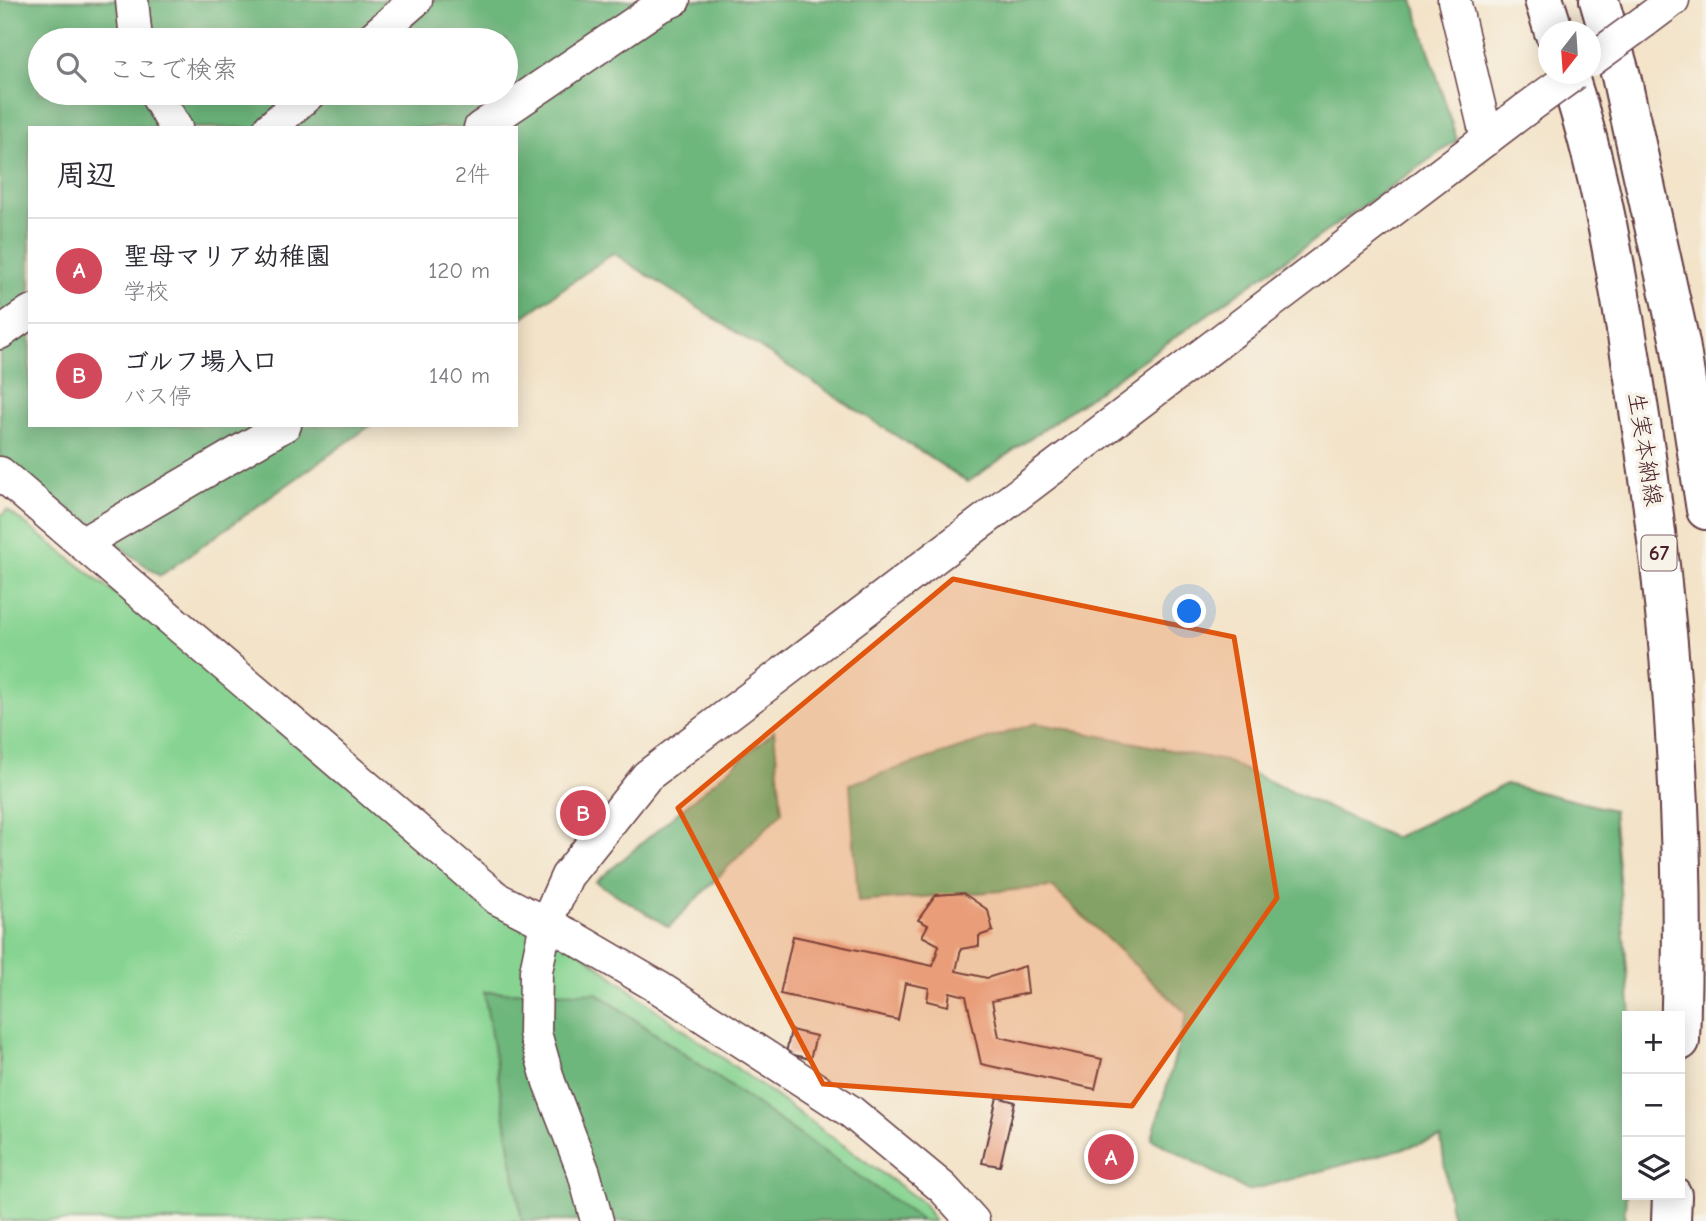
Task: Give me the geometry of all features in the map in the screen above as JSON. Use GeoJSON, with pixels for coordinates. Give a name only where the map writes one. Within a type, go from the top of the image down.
{"type":"FeatureCollection","features":[{"type":"Feature","properties":{"kind":"main road"},"geometry":{"type":"LineString","coordinates":[[1544,0],[1551,21]]}},
{"type":"Feature","properties":{"kind":"main road"},"geometry":{"type":"LineString","coordinates":[[1599,0],[1621,76],[1681,343],[1706,510]]}},
{"type":"Feature","properties":{"kind":"main road","name":"生実本納線"},"geometry":{"type":"LineString","coordinates":[[1571,84],[1617,265],[1651,480],[1680,773],[1683,954],[1681,1011]]}},
{"type":"Feature","properties":{"kind":"main road"},"geometry":{"type":"LineString","coordinates":[[1671,1221],[1672,1200]]}},
{"type":"Feature","properties":{"kind":"street"},"geometry":{"type":"LineString","coordinates":[[132,0],[135,28]]}},
{"type":"Feature","properties":{"kind":"street"},"geometry":{"type":"LineString","coordinates":[[384,28],[416,0]]}},
{"type":"Feature","properties":{"kind":"street"},"geometry":{"type":"LineString","coordinates":[[518,102],[658,7],[674,0]]}},
{"type":"Feature","properties":{"kind":"street"},"geometry":{"type":"LineString","coordinates":[[1454,0],[1487,139]]}},
{"type":"Feature","properties":{"kind":"street"},"geometry":{"type":"LineString","coordinates":[[1601,54],[1673,0]]}},
{"type":"Feature","properties":{"kind":"street"},"geometry":{"type":"LineString","coordinates":[[603,1220],[535,1033],[536,971],[545,923],[567,876],[648,776],[1560,84]]}},
{"type":"Feature","properties":{"kind":"street"},"geometry":{"type":"LineString","coordinates":[[162,105],[175,126]]}},
{"type":"Feature","properties":{"kind":"street"},"geometry":{"type":"LineString","coordinates":[[273,126],[297,105]]}},
{"type":"Feature","properties":{"kind":"street"},"geometry":{"type":"LineString","coordinates":[[483,126],[514,105]]}},
{"type":"Feature","properties":{"kind":"street"},"geometry":{"type":"LineString","coordinates":[[0,333],[28,313]]}},
{"type":"Feature","properties":{"kind":"street"},"geometry":{"type":"LineString","coordinates":[[83,543],[282,427]]}},
{"type":"Feature","properties":{"kind":"street"},"geometry":{"type":"LineString","coordinates":[[2,479],[83,543],[498,899],[658,987],[850,1111],[943,1188],[973,1221]]}},
{"type":"Feature","properties":{"kind":"highlighted area"},"geometry":{"type":"Polygon","coordinates":[[[953,579],[1234,637],[1277,898],[1132,1106],[823,1084],[678,808],[953,579]]]}},
{"type":"Feature","properties":{"kind":"green space"},"geometry":{"type":"Polygon","coordinates":[[[0,0],[1413,0],[1457,140],[968,482],[613,253],[518,321],[518,126],[28,126],[28,427],[368,427],[160,576],[0,460],[0,0]]]}},
{"type":"Feature","properties":{"kind":"green space"},"geometry":{"type":"Polygon","coordinates":[[[7,510],[655,1009],[923,1203],[934,1221],[0,1221],[0,517],[7,510]]]}},
{"type":"Feature","properties":{"kind":"green space"},"geometry":{"type":"Polygon","coordinates":[[[1036,723],[1225,761],[1394,838],[1506,784],[1613,810],[1631,1011],[1622,1011],[1624,1221],[1452,1221],[1441,1138],[1248,1191],[1152,1139],[1187,1014],[1052,887],[858,902],[850,784],[1036,723]]]}},
{"type":"Feature","properties":{"kind":"green space"},"geometry":{"type":"Polygon","coordinates":[[[774,731],[782,812],[669,927],[596,882],[774,731]]]}},
{"type":"Feature","properties":{"kind":"green space"},"geometry":{"type":"Polygon","coordinates":[[[484,992],[597,993],[923,1221],[522,1221],[484,992]]]}},
{"type":"Feature","properties":{"kind":"building"},"geometry":{"type":"Polygon","coordinates":[[[963,893],[988,910],[993,931],[979,936],[979,946],[961,949],[956,971],[987,978],[1025,966],[1028,993],[992,1001],[999,1037],[1102,1059],[1095,1089],[981,1064],[966,996],[950,992],[948,1006],[927,1001],[929,988],[905,983],[898,1020],[780,994],[793,936],[933,966],[939,945],[922,936],[928,925],[918,920],[936,895],[963,893]]]}},
{"type":"Feature","properties":{"kind":"building"},"geometry":{"type":"Polygon","coordinates":[[[791,1030],[816,1036],[810,1059],[786,1053],[791,1030]]]}},
{"type":"Feature","properties":{"kind":"building"},"geometry":{"type":"Polygon","coordinates":[[[997,1097],[1015,1102],[1000,1166],[982,1163],[997,1097]]]}},
{"type":"Feature","properties":{"kind":"place","name":"ゴルフ場入口"},"geometry":{"type":"Point","coordinates":[583,813]}},
{"type":"Feature","properties":{"kind":"place","name":"聖母マリア幼稚園"},"geometry":{"type":"Point","coordinates":[1111,1157]}}]}
